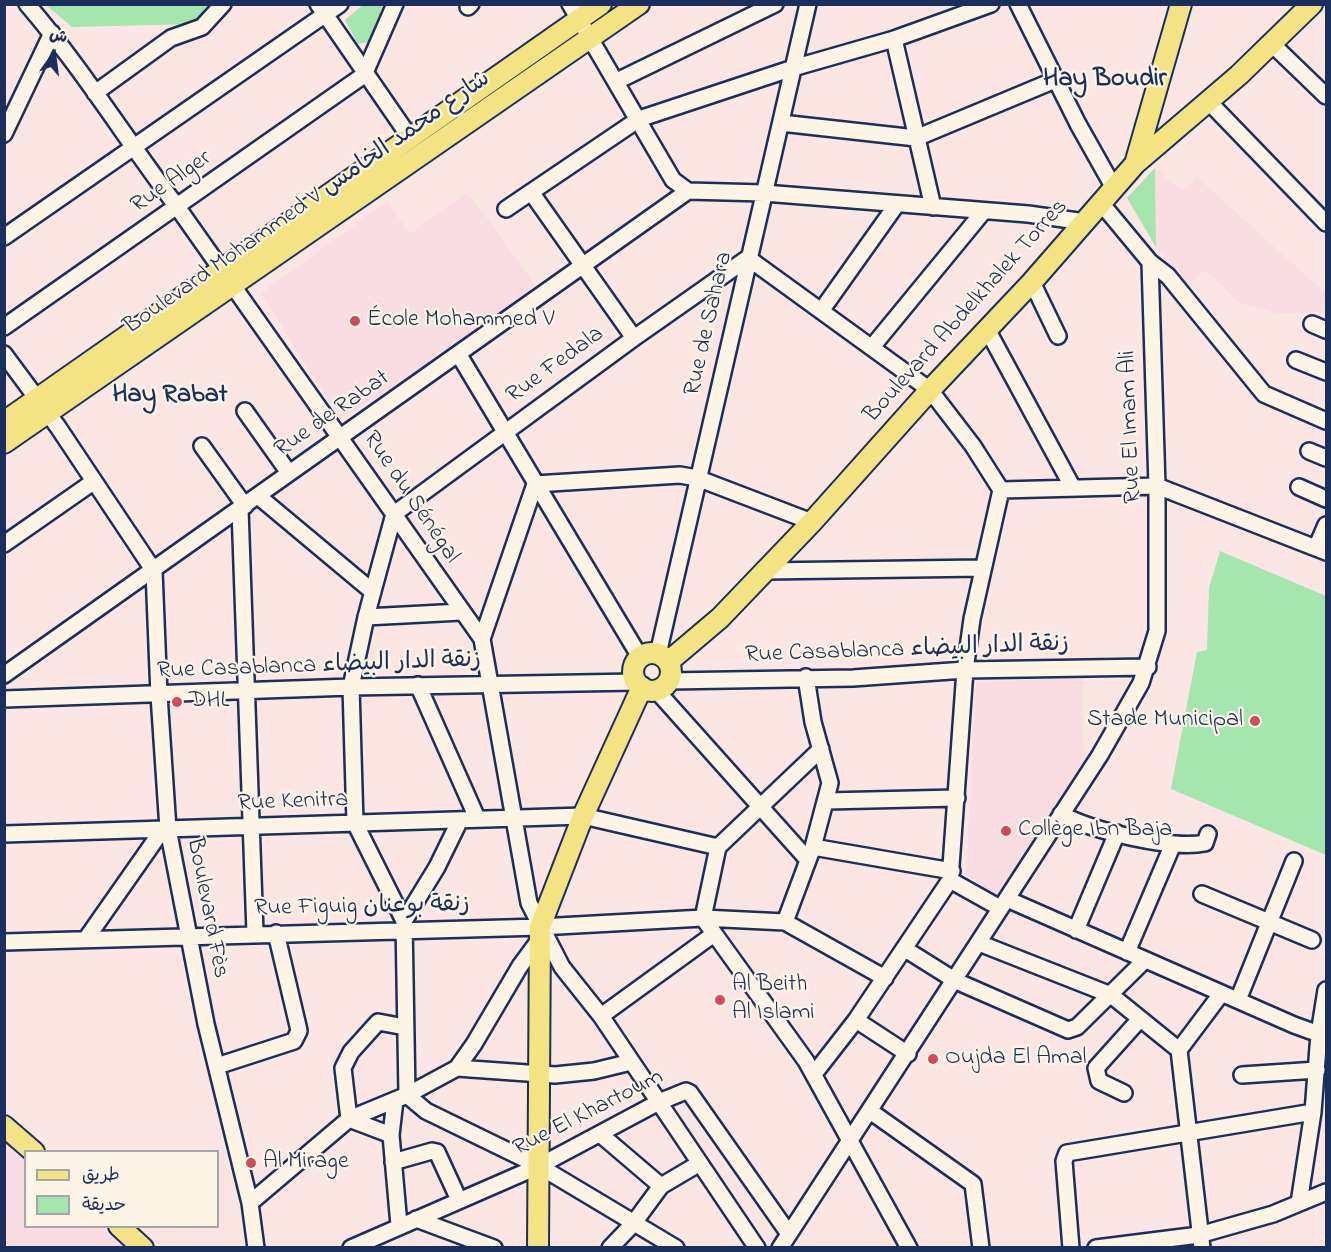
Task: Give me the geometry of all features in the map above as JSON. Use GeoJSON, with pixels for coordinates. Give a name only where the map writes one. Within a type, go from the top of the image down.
{"type":"FeatureCollection","features":[{"type":"Feature","properties":{"kind":"main road","name":"Boulevard Mohammed V شارع محمد الخامس"},"geometry":{"type":"LineString","coordinates":[[4,443],[42,406],[220,270],[411,139],[575,12],[601,4]]}},
{"type":"Feature","properties":{"kind":"main road","name":"Boulevard Mohammed V شارع محمد الخامس"},"geometry":{"type":"LineString","coordinates":[[4,422],[42,406],[233,288],[639,4]]}},
{"type":"Feature","properties":{"kind":"main road"},"geometry":{"type":"LineString","coordinates":[[1135,164],[1181,4]]}},
{"type":"Feature","properties":{"kind":"main road","name":"Boulevard Abdelkhalek Torres"},"geometry":{"type":"LineString","coordinates":[[653,674],[720,618],[765,572],[930,390],[988,331],[1135,164],[1209,102],[1312,4]]}},
{"type":"Feature","properties":{"kind":"main road"},"geometry":{"type":"LineString","coordinates":[[538,1248],[540,933],[583,816],[653,674]]}},
{"type":"Feature","properties":{"kind":"main road"},"geometry":{"type":"LineString","coordinates":[[4,1126],[32,1150]]}},
{"type":"Feature","properties":{"kind":"main road"},"geometry":{"type":"LineString","coordinates":[[120,1228],[143,1248]]}},
{"type":"Feature","properties":{"kind":"street","name":"Rue du Sénégal"},"geometry":{"type":"LineString","coordinates":[[27,4],[52,33],[96,93],[132,148],[178,208],[482,639],[512,818],[529,903],[540,933],[562,967],[600,1016],[757,1248]]}},
{"type":"Feature","properties":{"kind":"street"},"geometry":{"type":"LineString","coordinates":[[96,93],[171,38],[202,27],[223,4]]}},
{"type":"Feature","properties":{"kind":"street"},"geometry":{"type":"LineString","coordinates":[[4,237],[132,148],[321,10],[340,4]]}},
{"type":"Feature","properties":{"kind":"street"},"geometry":{"type":"LineString","coordinates":[[364,75],[395,4]]}},
{"type":"Feature","properties":{"kind":"street"},"geometry":{"type":"LineString","coordinates":[[617,81],[775,4]]}},
{"type":"Feature","properties":{"kind":"street","name":"Rue de Sahara"},"geometry":{"type":"LineString","coordinates":[[653,674],[808,4]]}},
{"type":"Feature","properties":{"kind":"street"},"geometry":{"type":"LineString","coordinates":[[506,209],[639,119],[793,68],[894,39],[991,4]]}},
{"type":"Feature","properties":{"kind":"street"},"geometry":{"type":"LineString","coordinates":[[1018,4],[1107,196],[1150,262],[1168,276],[1264,394],[1326,421]]}},
{"type":"Feature","properties":{"kind":"street"},"geometry":{"type":"LineString","coordinates":[[321,10],[364,75],[411,139]]}},
{"type":"Feature","properties":{"kind":"street"},"geometry":{"type":"LineString","coordinates":[[575,12],[673,180],[688,191],[897,204],[1085,222]]}},
{"type":"Feature","properties":{"kind":"street"},"geometry":{"type":"LineString","coordinates":[[4,134],[52,33]]}},
{"type":"Feature","properties":{"kind":"street"},"geometry":{"type":"LineString","coordinates":[[894,39],[933,207]]}},
{"type":"Feature","properties":{"kind":"street"},"geometry":{"type":"LineString","coordinates":[[1271,43],[1326,96]]}},
{"type":"Feature","properties":{"kind":"street","name":"Rue Alger"},"geometry":{"type":"LineString","coordinates":[[4,327],[178,208],[364,75]]}},
{"type":"Feature","properties":{"kind":"street"},"geometry":{"type":"LineString","coordinates":[[781,123],[916,138],[1055,80]]}},
{"type":"Feature","properties":{"kind":"street"},"geometry":{"type":"LineString","coordinates":[[1209,102],[1326,223]]}},
{"type":"Feature","properties":{"kind":"street","name":"Rue de Rabat"},"geometry":{"type":"LineString","coordinates":[[4,675],[688,191]]}},
{"type":"Feature","properties":{"kind":"street"},"geometry":{"type":"LineString","coordinates":[[531,192],[634,338]]}},
{"type":"Feature","properties":{"kind":"street"},"geometry":{"type":"LineString","coordinates":[[821,311],[897,204]]}},
{"type":"Feature","properties":{"kind":"street"},"geometry":{"type":"LineString","coordinates":[[872,347],[983,212]]}},
{"type":"Feature","properties":{"kind":"street"},"geometry":{"type":"LineString","coordinates":[[748,258],[930,390],[967,438],[1001,490],[983,568],[965,670],[951,876],[905,949],[856,1020],[814,1074]]}},
{"type":"Feature","properties":{"kind":"street","name":"Rue Fedala"},"geometry":{"type":"LineString","coordinates":[[394,514],[504,432],[748,258]]}},
{"type":"Feature","properties":{"kind":"street","name":"Rue El Imam Ali"},"geometry":{"type":"LineString","coordinates":[[780,1248],[956,981],[1003,903],[1130,706],[1148,667],[1157,631],[1157,486],[1150,262]]}},
{"type":"Feature","properties":{"kind":"street"},"geometry":{"type":"LineString","coordinates":[[1032,282],[1058,336]]}},
{"type":"Feature","properties":{"kind":"street"},"geometry":{"type":"LineString","coordinates":[[988,331],[1073,488]]}},
{"type":"Feature","properties":{"kind":"street"},"geometry":{"type":"LineString","coordinates":[[4,354],[154,571]]}},
{"type":"Feature","properties":{"kind":"street"},"geometry":{"type":"LineString","coordinates":[[459,355],[535,484],[653,674],[759,808],[811,854],[951,876],[1003,903],[1076,930],[1221,994],[1323,1031]]}},
{"type":"Feature","properties":{"kind":"street"},"geometry":{"type":"LineString","coordinates":[[1296,360],[1326,372]]}},
{"type":"Feature","properties":{"kind":"street"},"geometry":{"type":"LineString","coordinates":[[245,411],[289,473]]}},
{"type":"Feature","properties":{"kind":"street"},"geometry":{"type":"LineString","coordinates":[[202,446],[243,507],[246,692],[255,933]]}},
{"type":"Feature","properties":{"kind":"street"},"geometry":{"type":"LineString","coordinates":[[1309,451],[1326,458]]}},
{"type":"Feature","properties":{"kind":"street"},"geometry":{"type":"LineString","coordinates":[[535,484],[662,475],[698,478],[812,522]]}},
{"type":"Feature","properties":{"kind":"street"},"geometry":{"type":"LineString","coordinates":[[4,544],[93,482]]}},
{"type":"Feature","properties":{"kind":"street"},"geometry":{"type":"LineString","coordinates":[[482,639],[535,484]]}},
{"type":"Feature","properties":{"kind":"street"},"geometry":{"type":"LineString","coordinates":[[1001,490],[1157,486],[1321,550],[1326,525]]}},
{"type":"Feature","properties":{"kind":"street"},"geometry":{"type":"LineString","coordinates":[[1299,487],[1326,499]]}},
{"type":"Feature","properties":{"kind":"street"},"geometry":{"type":"LineString","coordinates":[[258,496],[373,592]]}},
{"type":"Feature","properties":{"kind":"street"},"geometry":{"type":"LineString","coordinates":[[394,514],[366,617],[351,687],[355,823],[404,925],[405,1027],[401,1097],[391,1135],[399,1226]]}},
{"type":"Feature","properties":{"kind":"street"},"geometry":{"type":"LineString","coordinates":[[765,572],[983,568]]}},
{"type":"Feature","properties":{"kind":"street","name":"Boulevard Fès"},"geometry":{"type":"LineString","coordinates":[[154,571],[165,829],[187,935],[250,1203],[256,1248]]}},
{"type":"Feature","properties":{"kind":"street"},"geometry":{"type":"LineString","coordinates":[[366,617],[461,612]]}},
{"type":"Feature","properties":{"kind":"street","name":"Rue Casablanca زنقة الدار البيضاء"},"geometry":{"type":"LineString","coordinates":[[4,699],[489,684],[653,674],[853,678],[965,670],[1148,667]]}},
{"type":"Feature","properties":{"kind":"street"},"geometry":{"type":"LineString","coordinates":[[806,677],[813,722],[831,778],[811,854],[785,922],[885,978]]}},
{"type":"Feature","properties":{"kind":"street"},"geometry":{"type":"LineString","coordinates":[[418,686],[477,818]]}},
{"type":"Feature","properties":{"kind":"street"},"geometry":{"type":"LineString","coordinates":[[821,749],[718,847],[703,918],[766,1009],[799,1049],[909,1248]]}},
{"type":"Feature","properties":{"kind":"street"},"geometry":{"type":"LineString","coordinates":[[826,801],[957,798]]}},
{"type":"Feature","properties":{"kind":"street"},"geometry":{"type":"LineString","coordinates":[[1060,814],[1080,825],[1173,844],[1205,843],[1208,834]]}},
{"type":"Feature","properties":{"kind":"street","name":"Rue Kenitra"},"geometry":{"type":"LineString","coordinates":[[4,834],[583,816],[718,847]]}},
{"type":"Feature","properties":{"kind":"street"},"geometry":{"type":"LineString","coordinates":[[404,925],[437,867],[460,820]]}},
{"type":"Feature","properties":{"kind":"street"},"geometry":{"type":"LineString","coordinates":[[86,939],[165,829]]}},
{"type":"Feature","properties":{"kind":"street"},"geometry":{"type":"LineString","coordinates":[[1076,930],[1117,833]]}},
{"type":"Feature","properties":{"kind":"street"},"geometry":{"type":"LineString","coordinates":[[1127,952],[1173,844]]}},
{"type":"Feature","properties":{"kind":"street"},"geometry":{"type":"LineString","coordinates":[[1238,1000],[1294,861]]}},
{"type":"Feature","properties":{"kind":"street"},"geometry":{"type":"LineString","coordinates":[[1202,894],[1312,940]]}},
{"type":"Feature","properties":{"kind":"street","name":"Rue Figuig زنقة بوعنان"},"geometry":{"type":"LineString","coordinates":[[4,942],[276,933],[404,925],[540,933],[703,918],[785,922]]}},
{"type":"Feature","properties":{"kind":"street"},"geometry":{"type":"LineString","coordinates":[[217,1066],[294,1041],[298,1037],[298,1026],[276,933]]}},
{"type":"Feature","properties":{"kind":"street"},"geometry":{"type":"LineString","coordinates":[[457,1068],[540,933]]}},
{"type":"Feature","properties":{"kind":"street"},"geometry":{"type":"LineString","coordinates":[[600,1016],[714,934]]}},
{"type":"Feature","properties":{"kind":"street"},"geometry":{"type":"LineString","coordinates":[[979,943],[1110,995],[1179,1050]]}},
{"type":"Feature","properties":{"kind":"street"},"geometry":{"type":"LineString","coordinates":[[905,949],[956,981],[1068,1030],[1077,1027],[1145,960]]}},
{"type":"Feature","properties":{"kind":"street"},"geometry":{"type":"LineString","coordinates":[[1299,1203],[1313,1112],[1326,990]]}},
{"type":"Feature","properties":{"kind":"street"},"geometry":{"type":"LineString","coordinates":[[1201,1241],[1179,1050],[1221,994]]}},
{"type":"Feature","properties":{"kind":"street"},"geometry":{"type":"LineString","coordinates":[[1124,1093],[1099,1081],[1096,1071],[1099,1064],[1140,1019]]}},
{"type":"Feature","properties":{"kind":"street"},"geometry":{"type":"LineString","coordinates":[[856,1020],[908,1054]]}},
{"type":"Feature","properties":{"kind":"street"},"geometry":{"type":"LineString","coordinates":[[349,1119],[342,1078],[345,1060],[378,1022],[405,1027]]}},
{"type":"Feature","properties":{"kind":"street"},"geometry":{"type":"LineString","coordinates":[[250,1203],[349,1119],[401,1097],[457,1068],[575,1074],[631,1062]]}},
{"type":"Feature","properties":{"kind":"street"},"geometry":{"type":"LineString","coordinates":[[1242,1075],[1317,1070]]}},
{"type":"Feature","properties":{"kind":"street","name":"Rue El Khartoum"},"geometry":{"type":"LineString","coordinates":[[351,1248],[539,1166],[682,1091],[690,1093],[789,1234]]}},
{"type":"Feature","properties":{"kind":"street"},"geometry":{"type":"LineString","coordinates":[[401,1097],[539,1166],[676,1248]]}},
{"type":"Feature","properties":{"kind":"street"},"geometry":{"type":"LineString","coordinates":[[870,1111],[973,1184],[981,1248]]}},
{"type":"Feature","properties":{"kind":"street"},"geometry":{"type":"LineString","coordinates":[[1071,1248],[1064,1161],[1067,1153],[1074,1150],[1313,1112]]}},
{"type":"Feature","properties":{"kind":"street"},"geometry":{"type":"LineString","coordinates":[[349,1119],[391,1135]]}},
{"type":"Feature","properties":{"kind":"street"},"geometry":{"type":"LineString","coordinates":[[600,1134],[661,1186]]}},
{"type":"Feature","properties":{"kind":"street"},"geometry":{"type":"LineString","coordinates":[[393,1162],[432,1151],[437,1152],[459,1200]]}},
{"type":"Feature","properties":{"kind":"street"},"geometry":{"type":"LineString","coordinates":[[610,1248],[633,1224],[661,1186],[700,1163]]}},
{"type":"Feature","properties":{"kind":"street"},"geometry":{"type":"LineString","coordinates":[[1180,1248],[1326,1192]]}},
{"type":"Feature","properties":{"kind":"street"},"geometry":{"type":"LineString","coordinates":[[416,1219],[494,1248]]}},
{"type":"Feature","properties":{"kind":"street"},"geometry":{"type":"LineString","coordinates":[[1096,1248],[1201,1241]]}},
{"type":"Feature","properties":{"kind":"shaded area"},"geometry":{"type":"Polygon","coordinates":[[[1155,168],[1182,191],[1197,177],[1326,294],[1326,311],[1278,314],[1239,302],[1205,270],[1187,287],[1156,247],[1155,168]]]}},
{"type":"Feature","properties":{"kind":"shaded area","name":"École Mohammed V"},"geometry":{"type":"Polygon","coordinates":[[[466,193],[492,224],[536,287],[453,349],[354,411],[339,417],[261,293],[387,202],[410,234],[466,193]]]}},
{"type":"Feature","properties":{"kind":"shaded area","name":"Collège Ibn Baja"},"geometry":{"type":"Polygon","coordinates":[[[1082,677],[1084,767],[1002,901],[966,874],[976,683],[1082,677]]]}},
{"type":"Feature","properties":{"kind":"shaded area"},"geometry":{"type":"Polygon","coordinates":[[[4,1141],[24,1158],[24,1228],[104,1228],[127,1247],[5,1247],[4,1141]]]}},
{"type":"Feature","properties":{"kind":"green space"},"geometry":{"type":"Polygon","coordinates":[[[46,5],[215,5],[198,24],[72,27],[46,5]]]}},
{"type":"Feature","properties":{"kind":"green space"},"geometry":{"type":"Polygon","coordinates":[[[363,5],[383,5],[368,42],[358,44],[345,20],[363,5]]]}},
{"type":"Feature","properties":{"kind":"green space"},"geometry":{"type":"Polygon","coordinates":[[[1155,168],[1156,247],[1127,198],[1155,168]]]}},
{"type":"Feature","properties":{"kind":"green space","name":"Stade Municipal"},"geometry":{"type":"Polygon","coordinates":[[[1220,551],[1326,596],[1326,855],[1171,789],[1197,652],[1207,650],[1209,588],[1220,551]]]}},
{"type":"Feature","properties":{"kind":"place","name":"École Mohammed V"},"geometry":{"type":"Point","coordinates":[355,321]}},
{"type":"Feature","properties":{"kind":"place","name":"DHL"},"geometry":{"type":"Point","coordinates":[177,702]}},
{"type":"Feature","properties":{"kind":"place","name":"Stade Municipal"},"geometry":{"type":"Point","coordinates":[1255,721]}},
{"type":"Feature","properties":{"kind":"place","name":"Collège Ibn Baja"},"geometry":{"type":"Point","coordinates":[1006,831]}},
{"type":"Feature","properties":{"kind":"place","name":"Al Beith Al Islami"},"geometry":{"type":"Point","coordinates":[720,1000]}},
{"type":"Feature","properties":{"kind":"place","name":"Oujda El Amal"},"geometry":{"type":"Point","coordinates":[933,1059]}},
{"type":"Feature","properties":{"kind":"place","name":"Al Mirage"},"geometry":{"type":"Point","coordinates":[251,1163]}},
{"type":"Feature","properties":{"kind":"district","name":"Hay Boudir"},"geometry":{"type":"Point","coordinates":[1105,81]}},
{"type":"Feature","properties":{"kind":"district","name":"Hay Rabat"},"geometry":{"type":"Point","coordinates":[170,397]}}]}
